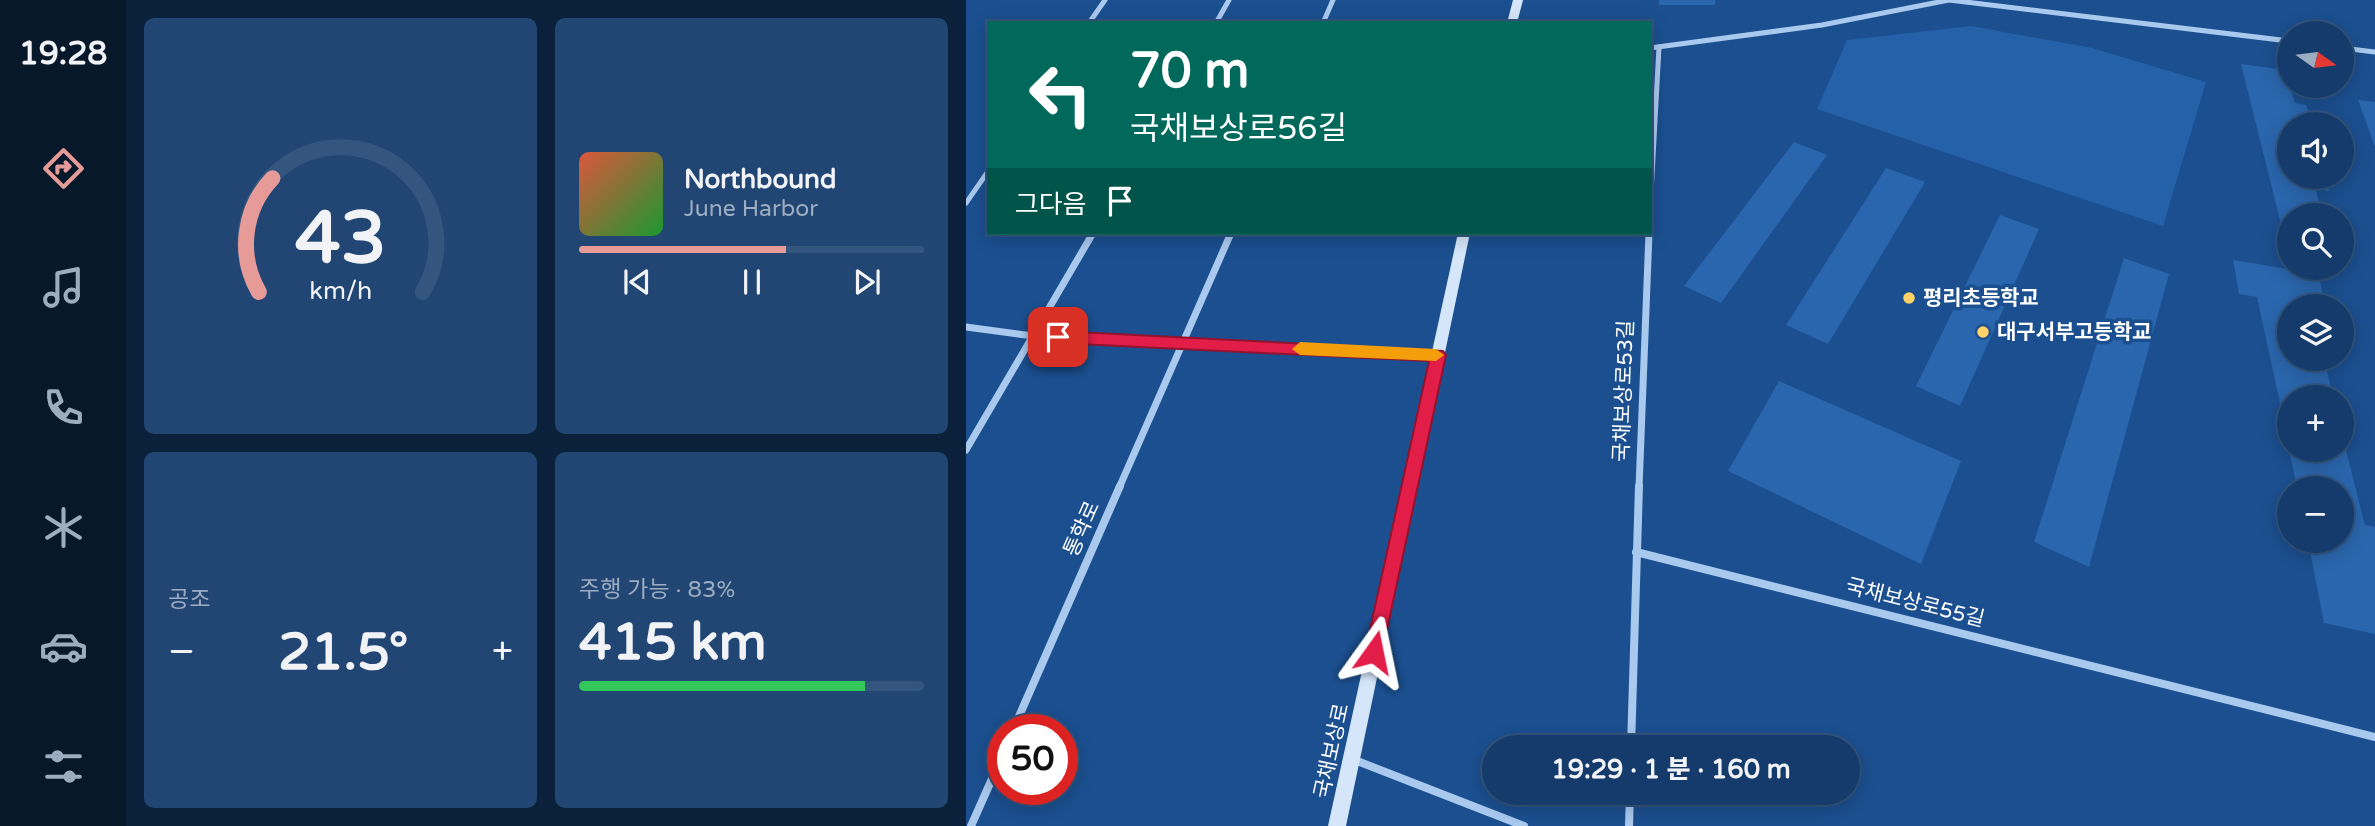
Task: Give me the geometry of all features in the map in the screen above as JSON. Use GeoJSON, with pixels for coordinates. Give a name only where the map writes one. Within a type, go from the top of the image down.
{"type":"FeatureCollection","features":[{"type":"Feature","properties":{"kind":"main road"},"geometry":{"type":"LineString","coordinates":[[1513,21],[1518,0]]}},
{"type":"Feature","properties":{"kind":"main road","name":"국채보상로"},"geometry":{"type":"LineString","coordinates":[[1337,826],[1464,235]]}},
{"type":"Feature","properties":{"kind":"street"},"geometry":{"type":"LineString","coordinates":[[1090,21],[1105,0]]}},
{"type":"Feature","properties":{"kind":"street"},"geometry":{"type":"LineString","coordinates":[[1217,21],[1229,0]]}},
{"type":"Feature","properties":{"kind":"street"},"geometry":{"type":"LineString","coordinates":[[1324,21],[1333,0]]}},
{"type":"Feature","properties":{"kind":"street"},"geometry":{"type":"LineString","coordinates":[[1652,48],[1822,25],[1949,0],[2277,40]]}},
{"type":"Feature","properties":{"kind":"street"},"geometry":{"type":"LineString","coordinates":[[1652,179],[1660,47]]}},
{"type":"Feature","properties":{"kind":"street"},"geometry":{"type":"LineString","coordinates":[[2354,49],[2375,52]]}},
{"type":"Feature","properties":{"kind":"street"},"geometry":{"type":"LineString","coordinates":[[966,203],[987,173]]}},
{"type":"Feature","properties":{"kind":"street"},"geometry":{"type":"LineString","coordinates":[[966,450],[1092,235]]}},
{"type":"Feature","properties":{"kind":"street","name":"통학로"},"geometry":{"type":"LineString","coordinates":[[1020,714],[1230,235]]}},
{"type":"Feature","properties":{"kind":"street","name":"국채보상로53길"},"geometry":{"type":"LineString","coordinates":[[1636,552],[1649,235]]}},
{"type":"Feature","properties":{"kind":"street"},"geometry":{"type":"LineString","coordinates":[[966,327],[1033,336],[1438,355]]}},
{"type":"Feature","properties":{"kind":"street"},"geometry":{"type":"LineString","coordinates":[[1631,735],[1636,552]]}},
{"type":"Feature","properties":{"kind":"street","name":"국채보상로55길"},"geometry":{"type":"LineString","coordinates":[[1636,552],[2375,737]]}},
{"type":"Feature","properties":{"kind":"street"},"geometry":{"type":"LineString","coordinates":[[1351,759],[1524,826]]}},
{"type":"Feature","properties":{"kind":"street"},"geometry":{"type":"LineString","coordinates":[[971,826],[987,790]]}},
{"type":"Feature","properties":{"kind":"street"},"geometry":{"type":"LineString","coordinates":[[1629,826],[1630,805]]}},
{"type":"Feature","properties":{"kind":"shaded area"},"geometry":{"type":"Polygon","coordinates":[[[1971,26],[2092,48],[2206,82],[2163,226],[1817,109],[1847,40],[1971,26]]]}},
{"type":"Feature","properties":{"kind":"building"},"geometry":{"type":"Polygon","coordinates":[[[1659,0],[1715,0],[1715,5],[1659,5],[1659,0]]]}},
{"type":"Feature","properties":{"kind":"building"},"geometry":{"type":"Polygon","coordinates":[[[2241,64],[2277,69],[2277,98],[2293,98],[2295,103],[2306,105],[2308,112],[2277,112],[2277,189],[2315,189],[2319,203],[2277,203],[2277,208],[2241,64]]]}},
{"type":"Feature","properties":{"kind":"building"},"geometry":{"type":"Polygon","coordinates":[[[2358,100],[2375,102],[2375,147],[2358,100]]]}},
{"type":"Feature","properties":{"kind":"building"},"geometry":{"type":"Polygon","coordinates":[[[1794,142],[1827,155],[1721,303],[1684,286],[1794,142]]]}},
{"type":"Feature","properties":{"kind":"building"},"geometry":{"type":"Polygon","coordinates":[[[1886,168],[1925,182],[1828,344],[1786,325],[1886,168]]]}},
{"type":"Feature","properties":{"kind":"building"},"geometry":{"type":"Polygon","coordinates":[[[2000,215],[2039,229],[1960,406],[1916,386],[2000,215]]]}},
{"type":"Feature","properties":{"kind":"building"},"geometry":{"type":"Polygon","coordinates":[[[2124,258],[2169,274],[2089,567],[2034,542],[2124,258]]]}},
{"type":"Feature","properties":{"kind":"building"},"geometry":{"type":"Polygon","coordinates":[[[2233,260],[2277,267],[2277,280],[2320,280],[2323,294],[2277,294],[2277,371],[2327,371],[2330,385],[2277,385],[2277,390],[2257,297],[2239,294],[2233,260]]]}},
{"type":"Feature","properties":{"kind":"building"},"geometry":{"type":"Polygon","coordinates":[[[1779,381],[1961,461],[1921,564],[1728,471],[1779,381]]]}},
{"type":"Feature","properties":{"kind":"building"},"geometry":{"type":"Polygon","coordinates":[[[2292,462],[2349,462],[2352,476],[2294,476],[2292,462]]]}},
{"type":"Feature","properties":{"kind":"building"},"geometry":{"type":"Polygon","coordinates":[[[2354,482],[2365,525],[2375,527],[2375,634],[2324,623],[2310,553],[2354,553],[2354,482]]]}},
{"type":"Feature","properties":{"kind":"slow traffic"},"geometry":{"type":"LineString","coordinates":[[1300,349],[1436,355]]}},
{"type":"Feature","properties":{"kind":"place","name":"평리초등학교"},"geometry":{"type":"Point","coordinates":[1909,298]}},
{"type":"Feature","properties":{"kind":"place","name":"대구서부고등학교"},"geometry":{"type":"Point","coordinates":[1983,332]}},
{"type":"Feature","properties":{"kind":"route"},"geometry":{"type":"LineString","coordinates":[[1058,337],[1438,355],[1374,652]]}}]}
